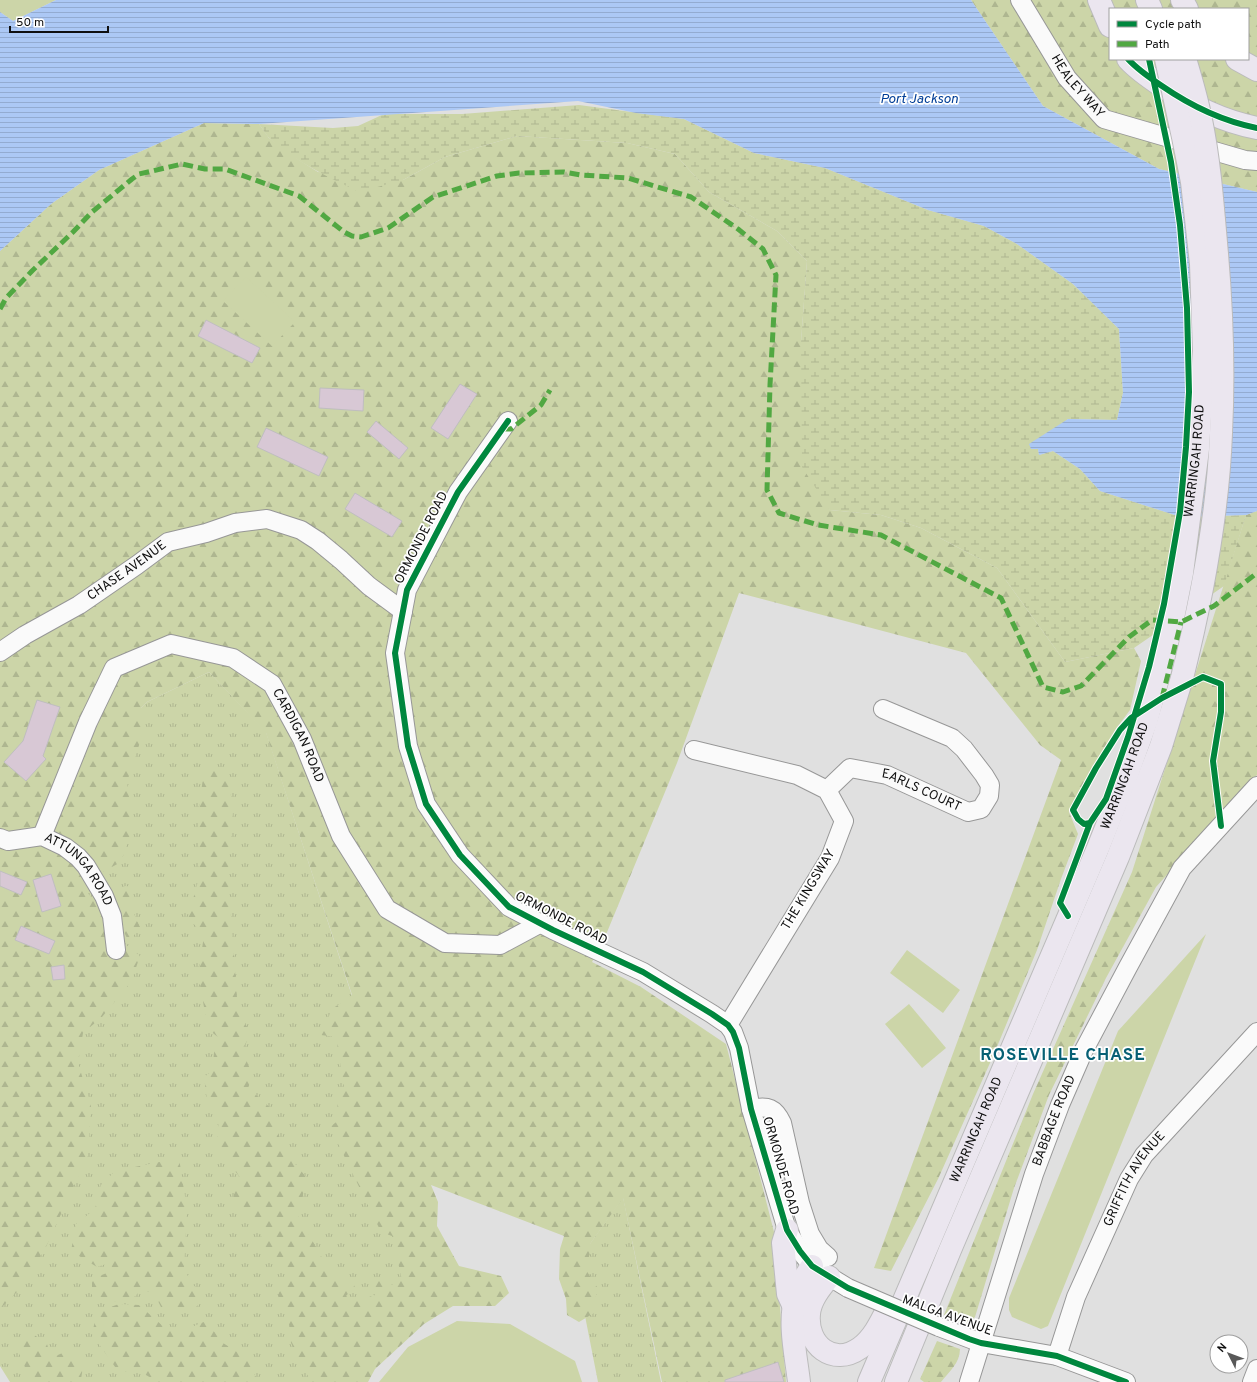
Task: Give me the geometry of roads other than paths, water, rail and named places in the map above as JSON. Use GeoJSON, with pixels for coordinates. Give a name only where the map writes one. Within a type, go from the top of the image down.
{"type":"FeatureCollection","features":[{"type":"Feature","properties":{"kind":"highway"},"geometry":{"type":"LineString","coordinates":[[1099,0],[1109,24]]}},
{"type":"Feature","properties":{"kind":"highway"},"geometry":{"type":"LineString","coordinates":[[1129,60],[1140,71],[1183,100],[1220,118],[1245,126],[1257,128]]}},
{"type":"Feature","properties":{"kind":"highway","name":"WARRINGAH ROAD"},"geometry":{"type":"LineString","coordinates":[[869,1382],[1098,848],[1146,722],[1172,626],[1182,573],[1198,449],[1204,350],[1201,264],[1192,182],[1166,60]]}},
{"type":"Feature","properties":{"kind":"highway","name":"WARRINGAH ROAD"},"geometry":{"type":"LineString","coordinates":[[896,1382],[965,1214],[1118,857],[1161,746],[1182,678],[1192,637],[1211,537],[1221,434],[1223,368],[1219,276],[1212,184],[1201,119],[1185,60]]}},
{"type":"Feature","properties":{"kind":"highway"},"geometry":{"type":"LineString","coordinates":[[1239,60],[1257,70]]}},
{"type":"Feature","properties":{"kind":"highway"},"geometry":{"type":"LineString","coordinates":[[787,1230],[783,1243],[788,1294],[794,1307]]}},
{"type":"Feature","properties":{"kind":"highway"},"geometry":{"type":"LineString","coordinates":[[823,1266],[816,1295],[811,1304],[809,1313],[810,1328],[815,1342],[824,1351],[836,1356],[845,1355],[861,1348],[868,1340],[927,1244]]}},
{"type":"Feature","properties":{"kind":"highway"},"geometry":{"type":"LineString","coordinates":[[799,1382],[794,1336],[794,1307],[796,1294],[823,1266]]}},
{"type":"Feature","properties":{"kind":"street","name":"HEALEY WAY"},"geometry":{"type":"LineString","coordinates":[[1020,0],[1067,78],[1104,118],[1245,160],[1257,160]]}},
{"type":"Feature","properties":{"kind":"street","name":"ORMONDE ROAD"},"geometry":{"type":"LineString","coordinates":[[508,421],[458,492],[407,590],[395,653],[408,746],[426,804],[460,855],[509,907],[643,972],[728,1025],[733,1032],[739,1048],[752,1109],[787,1230],[800,1251],[823,1266]]}},
{"type":"Feature","properties":{"kind":"street","name":"CHASE AVENUE"},"geometry":{"type":"LineString","coordinates":[[0,652],[25,635],[79,605],[138,565],[168,542],[206,533],[235,523],[267,519],[301,530],[341,560],[369,586],[403,611]]}},
{"type":"Feature","properties":{"kind":"street","name":"CARDIGAN ROAD"},"geometry":{"type":"LineString","coordinates":[[42,836],[88,722],[114,668],[171,644],[233,658],[272,684],[302,739],[341,836],[387,909],[445,944],[500,945],[541,923]]}},
{"type":"Feature","properties":{"kind":"street","name":"EARLS COURT"},"geometry":{"type":"LineString","coordinates":[[827,790],[850,768],[887,775],[968,812],[981,809],[989,796],[990,785],[964,749],[952,738],[883,709]]}},
{"type":"Feature","properties":{"kind":"street"},"geometry":{"type":"LineString","coordinates":[[694,750],[797,775],[827,790]]}},
{"type":"Feature","properties":{"kind":"street","name":"BABBAGE ROAD"},"geometry":{"type":"LineString","coordinates":[[969,1382],[1034,1174],[1060,1105],[1084,1050],[1124,973],[1182,868],[1257,786]]}},
{"type":"Feature","properties":{"kind":"street","name":"THE KINGSWAY"},"geometry":{"type":"LineString","coordinates":[[728,1025],[830,858],[844,821],[827,790]]}},
{"type":"Feature","properties":{"kind":"street","name":"ATTUNGA ROAD"},"geometry":{"type":"LineString","coordinates":[[0,838],[8,841],[42,836],[71,851],[86,866],[104,896],[112,916],[116,950]]}},
{"type":"Feature","properties":{"kind":"street","name":"GRIFFITH AVENUE"},"geometry":{"type":"LineString","coordinates":[[1057,1356],[1076,1297],[1129,1179],[1144,1155],[1257,1032]]}},
{"type":"Feature","properties":{"kind":"street","name":"ORMONDE ROAD"},"geometry":{"type":"LineString","coordinates":[[752,1109],[764,1106],[770,1108],[775,1111],[782,1123],[800,1203],[810,1234],[819,1249],[823,1266]]}},
{"type":"Feature","properties":{"kind":"street","name":"MALGA AVENUE"},"geometry":{"type":"LineString","coordinates":[[823,1266],[848,1288],[939,1327],[982,1342],[1057,1356],[1126,1382]]}},
{"type":"Feature","properties":{"kind":"street"},"geometry":{"type":"LineString","coordinates":[[1252,1382],[1257,1369]]}},
{"type":"Feature","properties":{"kind":"water","name":"Port Jackson"},"geometry":{"type":"Polygon","coordinates":[[[56,0],[971,0],[1043,106],[1159,169],[1257,192],[1257,511],[1246,515],[1181,517],[1100,491],[1080,469],[1053,451],[1039,455],[1038,449],[1031,449],[1029,444],[1068,419],[1117,420],[1123,393],[1119,329],[1073,284],[1017,244],[984,226],[928,210],[825,168],[754,153],[684,119],[636,113],[578,101],[259,124],[204,123],[99,170],[51,204],[0,251],[0,12],[13,21],[56,0]]]}},
{"type":"Feature","properties":{"kind":"district","name":"ROSEVILLE CHASE"},"geometry":{"type":"Point","coordinates":[1063,1056]}}]}
